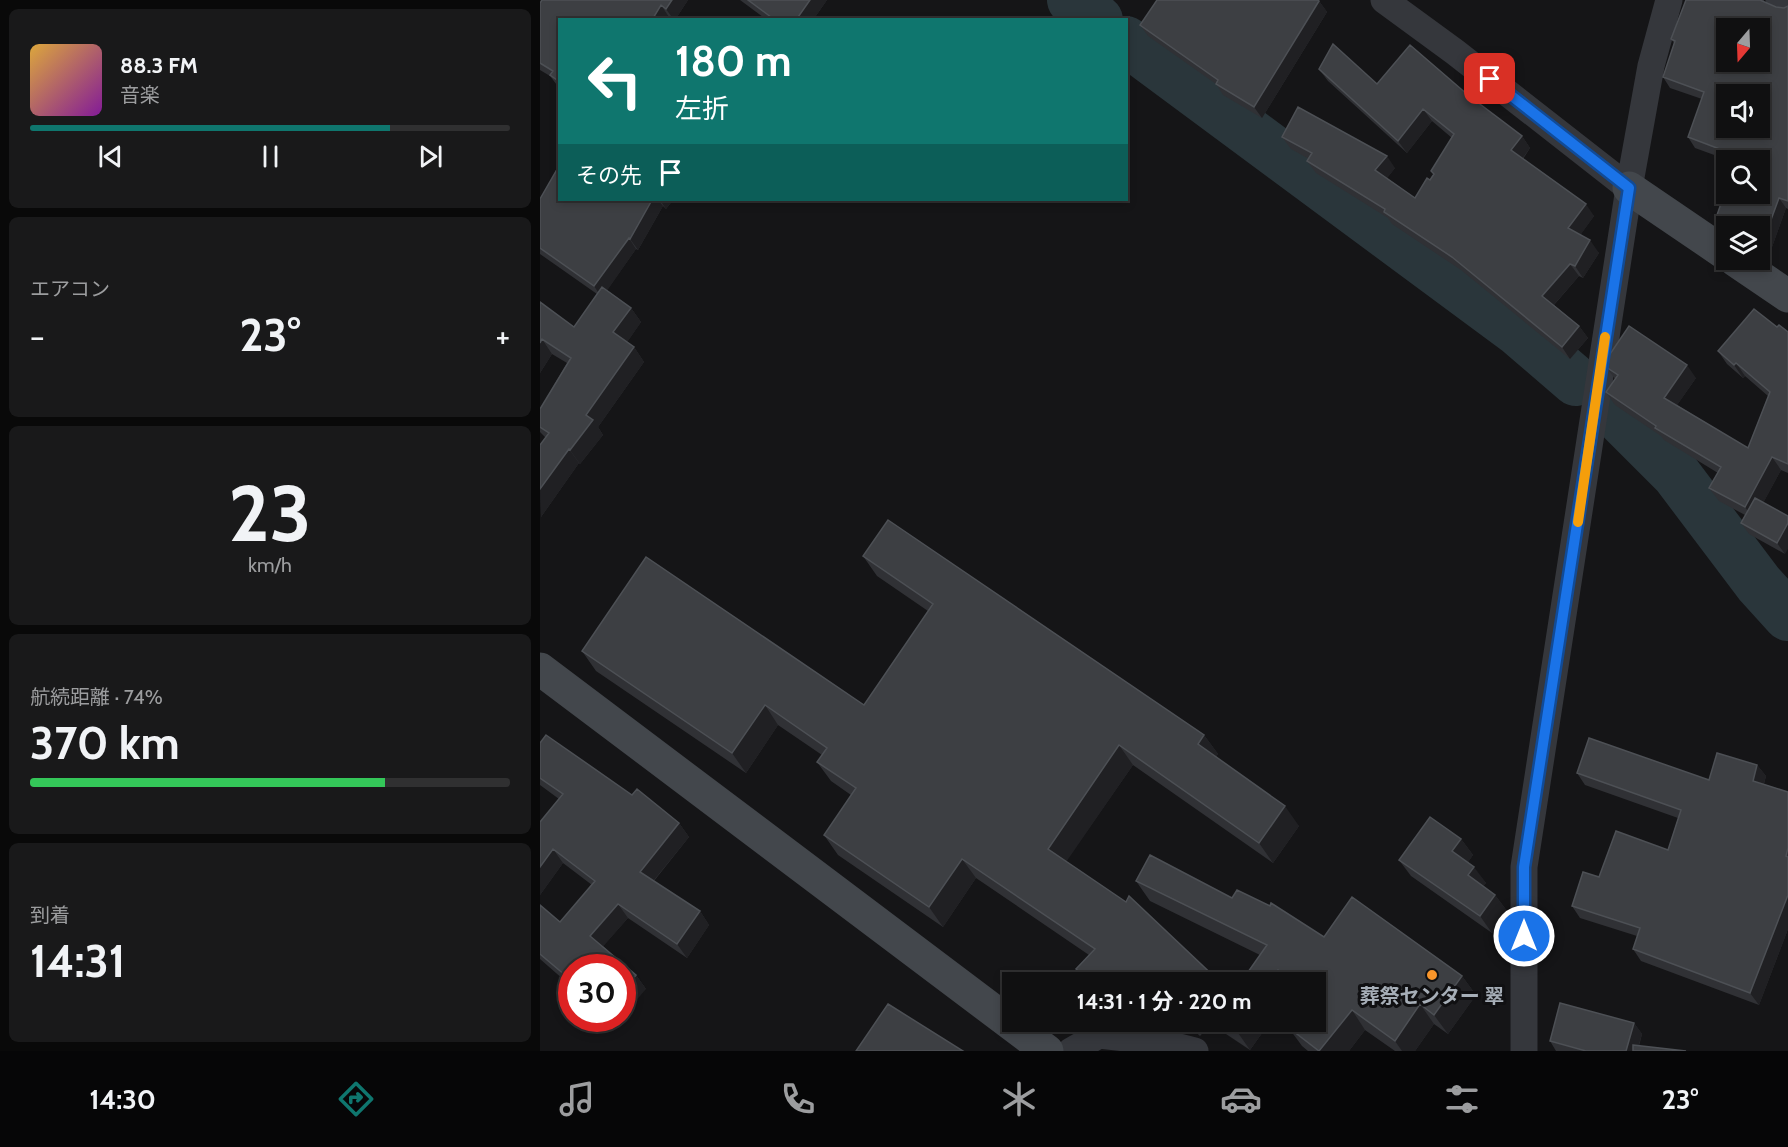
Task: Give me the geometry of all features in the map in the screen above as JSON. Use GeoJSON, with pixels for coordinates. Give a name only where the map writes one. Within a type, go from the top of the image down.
{"type":"FeatureCollection","features":[{"type":"Feature","properties":{"kind":"street"},"geometry":{"type":"LineString","coordinates":[[1384,0],[1455,52],[1629,188],[1716,247]]}},
{"type":"Feature","properties":{"kind":"street"},"geometry":{"type":"LineString","coordinates":[[1524,1051],[1524,867],[1629,188],[1651,66],[1669,0]]}},
{"type":"Feature","properties":{"kind":"street"},"geometry":{"type":"LineString","coordinates":[[1779,0],[1788,3]]}},
{"type":"Feature","properties":{"kind":"street"},"geometry":{"type":"LineString","coordinates":[[1750,270],[1788,296]]}},
{"type":"Feature","properties":{"kind":"street"},"geometry":{"type":"LineString","coordinates":[[540,669],[1047,1051]]}},
{"type":"Feature","properties":{"kind":"street"},"geometry":{"type":"LineString","coordinates":[[1071,1051],[1099,1035],[1160,1042],[1195,1051]]}},
{"type":"Feature","properties":{"kind":"building"},"geometry":{"type":"Polygon","coordinates":[[[542,0],[672,0],[666,9],[661,5],[653,18],[558,18],[558,81],[550,75],[553,71],[540,63],[540,3],[542,0]]]}},
{"type":"Feature","properties":{"kind":"building"},"geometry":{"type":"Polygon","coordinates":[[[748,0],[810,0],[797,18],[772,18],[748,0]]]}},
{"type":"Feature","properties":{"kind":"building"},"geometry":{"type":"Polygon","coordinates":[[[1157,0],[1319,1],[1254,107],[1216,84],[1218,80],[1140,25],[1157,0]]]}},
{"type":"Feature","properties":{"kind":"building"},"geometry":{"type":"Polygon","coordinates":[[[1686,0],[1760,0],[1776,7],[1788,6],[1788,201],[1779,198],[1770,222],[1770,216],[1717,216],[1721,204],[1770,204],[1770,150],[1722,150],[1688,137],[1704,92],[1663,77],[1675,41],[1671,39],[1686,0]]]}},
{"type":"Feature","properties":{"kind":"building"},"geometry":{"type":"Polygon","coordinates":[[[1333,44],[1377,84],[1410,45],[1468,95],[1522,136],[1511,150],[1586,204],[1568,228],[1590,240],[1575,266],[1570,264],[1542,296],[1579,326],[1562,347],[1452,257],[1384,212],[1385,209],[1307,161],[1312,153],[1282,137],[1298,107],[1387,156],[1375,170],[1415,198],[1427,178],[1430,180],[1434,174],[1431,171],[1454,134],[1423,109],[1398,141],[1319,69],[1333,44]]]}},
{"type":"Feature","properties":{"kind":"building"},"geometry":{"type":"Polygon","coordinates":[[[558,168],[558,201],[651,201],[630,239],[594,286],[540,248],[540,199],[558,168]]]}},
{"type":"Feature","properties":{"kind":"building"},"geometry":{"type":"Polygon","coordinates":[[[602,287],[631,308],[613,332],[634,347],[586,415],[593,420],[540,489],[540,445],[549,433],[540,427],[540,409],[571,358],[542,339],[540,343],[540,302],[574,327],[602,287]]]}},
{"type":"Feature","properties":{"kind":"building"},"geometry":{"type":"Polygon","coordinates":[[[1754,309],[1777,327],[1779,325],[1788,332],[1788,464],[1772,457],[1745,507],[1709,488],[1721,467],[1655,428],[1656,426],[1606,392],[1618,375],[1606,367],[1608,357],[1629,326],[1687,365],[1664,398],[1748,448],[1770,392],[1718,351],[1754,309]]]}},
{"type":"Feature","properties":{"kind":"building"},"geometry":{"type":"Polygon","coordinates":[[[1755,498],[1788,516],[1788,523],[1777,543],[1741,523],[1755,498]]]}},
{"type":"Feature","properties":{"kind":"building"},"geometry":{"type":"Polygon","coordinates":[[[888,520],[1204,735],[1198,744],[1285,806],[1259,843],[1119,745],[1048,849],[1126,902],[1129,896],[1209,972],[1079,972],[1076,969],[1095,949],[962,859],[929,907],[824,835],[856,788],[817,762],[827,748],[765,705],[732,753],[582,651],[646,557],[864,705],[933,604],[863,556],[888,520]]]}},
{"type":"Feature","properties":{"kind":"building"},"geometry":{"type":"Polygon","coordinates":[[[546,735],[632,795],[637,789],[679,823],[640,872],[700,911],[677,944],[618,904],[590,936],[611,954],[558,954],[558,969],[540,954],[540,905],[560,922],[595,881],[553,849],[540,867],[540,822],[563,794],[540,778],[540,743],[546,735]]]}},
{"type":"Feature","properties":{"kind":"building"},"geometry":{"type":"Polygon","coordinates":[[[1589,738],[1709,780],[1717,753],[1757,765],[1753,781],[1788,792],[1786,856],[1788,857],[1788,895],[1750,993],[1633,949],[1640,928],[1572,906],[1583,872],[1599,877],[1616,831],[1668,850],[1681,810],[1577,773],[1589,738]]]}},
{"type":"Feature","properties":{"kind":"building"},"geometry":{"type":"Polygon","coordinates":[[[1430,817],[1461,839],[1452,851],[1474,867],[1468,875],[1495,895],[1480,916],[1399,860],[1430,817]]]}},
{"type":"Feature","properties":{"kind":"building"},"geometry":{"type":"Polygon","coordinates":[[[1150,855],[1232,898],[1237,890],[1270,906],[1271,903],[1324,937],[1352,897],[1462,976],[1434,1015],[1420,1004],[1395,1041],[1352,1010],[1319,1051],[1294,1032],[1326,1032],[1326,972],[1281,972],[1278,970],[1276,972],[1248,972],[1267,945],[1136,881],[1150,855]]]}},
{"type":"Feature","properties":{"kind":"building"},"geometry":{"type":"Polygon","coordinates":[[[1560,1003],[1634,1023],[1626,1051],[1586,1051],[1550,1041],[1560,1003]]]}},
{"type":"Feature","properties":{"kind":"building"},"geometry":{"type":"Polygon","coordinates":[[[888,1004],[963,1051],[856,1051],[888,1004]]]}},
{"type":"Feature","properties":{"kind":"building"},"geometry":{"type":"Polygon","coordinates":[[[1633,1045],[1686,1051],[1633,1051],[1633,1045]]]}},
{"type":"Feature","properties":{"kind":"waterway"},"geometry":{"type":"LineString","coordinates":[[1072,0],[1095,18]]}},
{"type":"Feature","properties":{"kind":"waterway"},"geometry":{"type":"LineString","coordinates":[[1128,42],[1519,332],[1576,381]]}},
{"type":"Feature","properties":{"kind":"waterway"},"geometry":{"type":"LineString","coordinates":[[1613,411],[1676,474],[1759,584],[1788,616]]}},
{"type":"Feature","properties":{"kind":"slow traffic"},"geometry":{"type":"LineString","coordinates":[[1578,522],[1605,337]]}},
{"type":"Feature","properties":{"kind":"place","name":"葬祭センター 翠"},"geometry":{"type":"Point","coordinates":[1432,975]}},
{"type":"Feature","properties":{"kind":"route"},"geometry":{"type":"LineString","coordinates":[[1490,79],[1629,188],[1524,867],[1524,936]]}}]}
